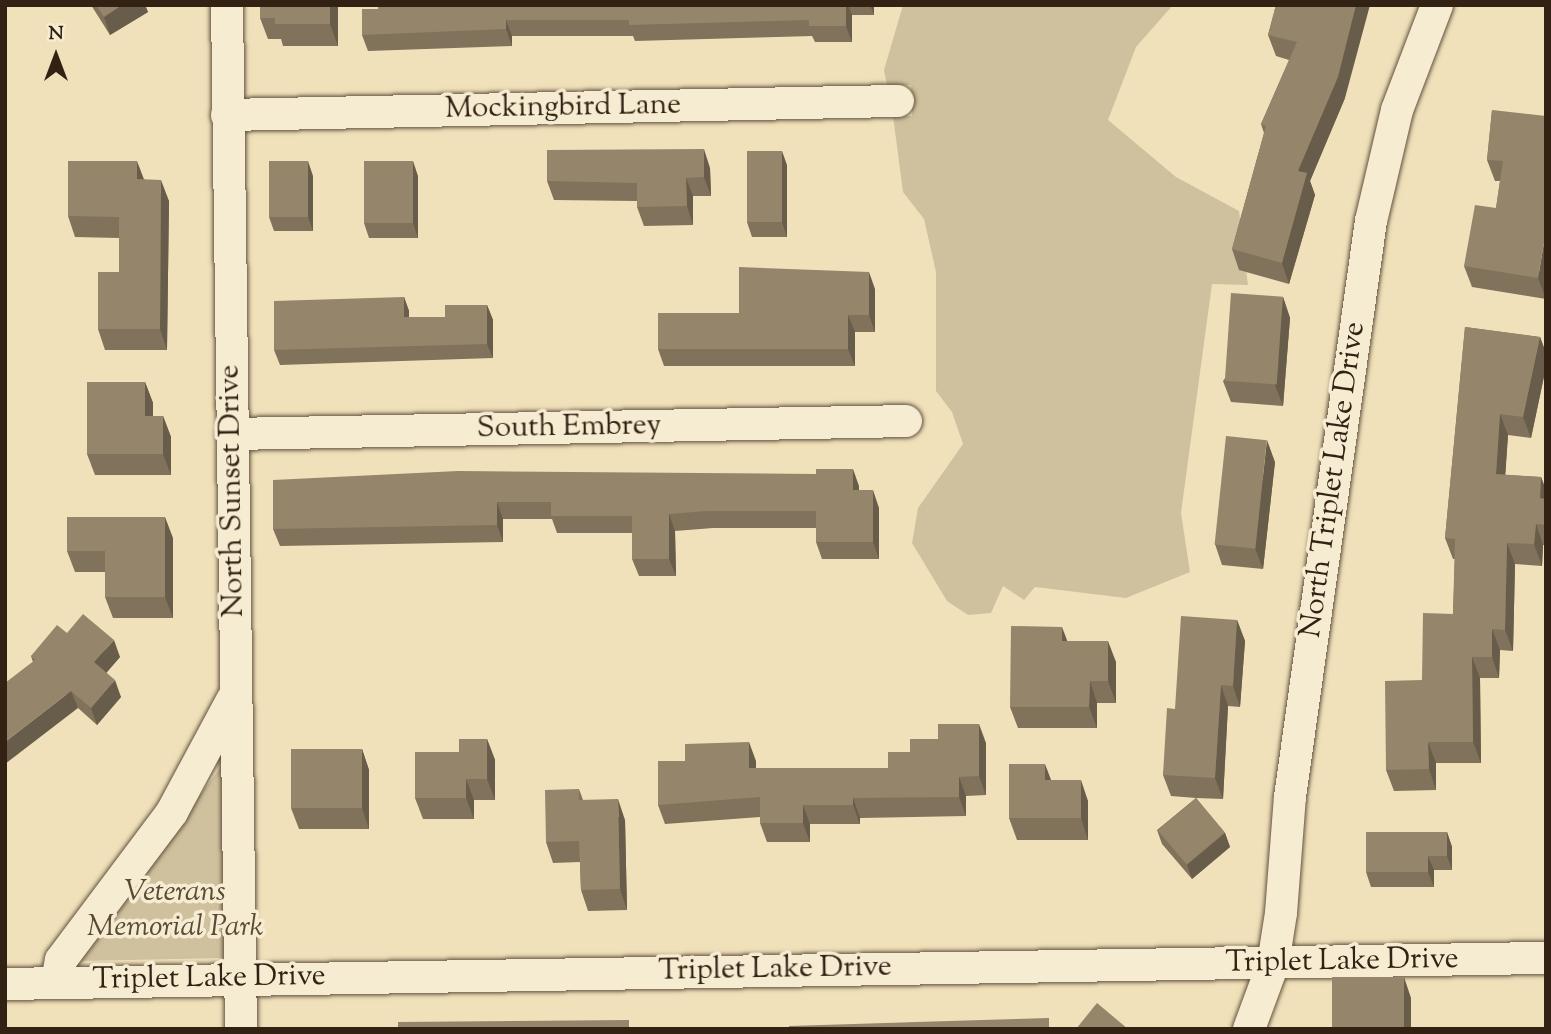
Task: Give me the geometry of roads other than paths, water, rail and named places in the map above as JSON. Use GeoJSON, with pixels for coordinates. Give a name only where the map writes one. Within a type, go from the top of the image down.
{"type":"FeatureCollection","features":[{"type":"Feature","properties":{"kind":"street","name":"North Sunset Drive"},"geometry":{"type":"LineString","coordinates":[[227,5],[241,1029]]}},
{"type":"Feature","properties":{"kind":"street","name":"North Triplet Lake Drive"},"geometry":{"type":"LineString","coordinates":[[1250,1029],[1273,964],[1371,221],[1397,110],[1437,5]]}},
{"type":"Feature","properties":{"kind":"street","name":"Mockingbird Lane"},"geometry":{"type":"LineString","coordinates":[[227,115],[898,101]]}},
{"type":"Feature","properties":{"kind":"street","name":"South Embrey"},"geometry":{"type":"LineString","coordinates":[[232,434],[906,421]]}},
{"type":"Feature","properties":{"kind":"street"},"geometry":{"type":"LineString","coordinates":[[57,982],[61,960],[204,761],[236,693]]}},
{"type":"Feature","properties":{"kind":"street","name":"Triplet Lake Drive"},"geometry":{"type":"LineString","coordinates":[[5,984],[241,977],[1546,958]]}},
{"type":"Feature","properties":{"kind":"park label","name":"Veterans Memorial Park"},"geometry":{"type":"Point","coordinates":[175,910]}}]}
